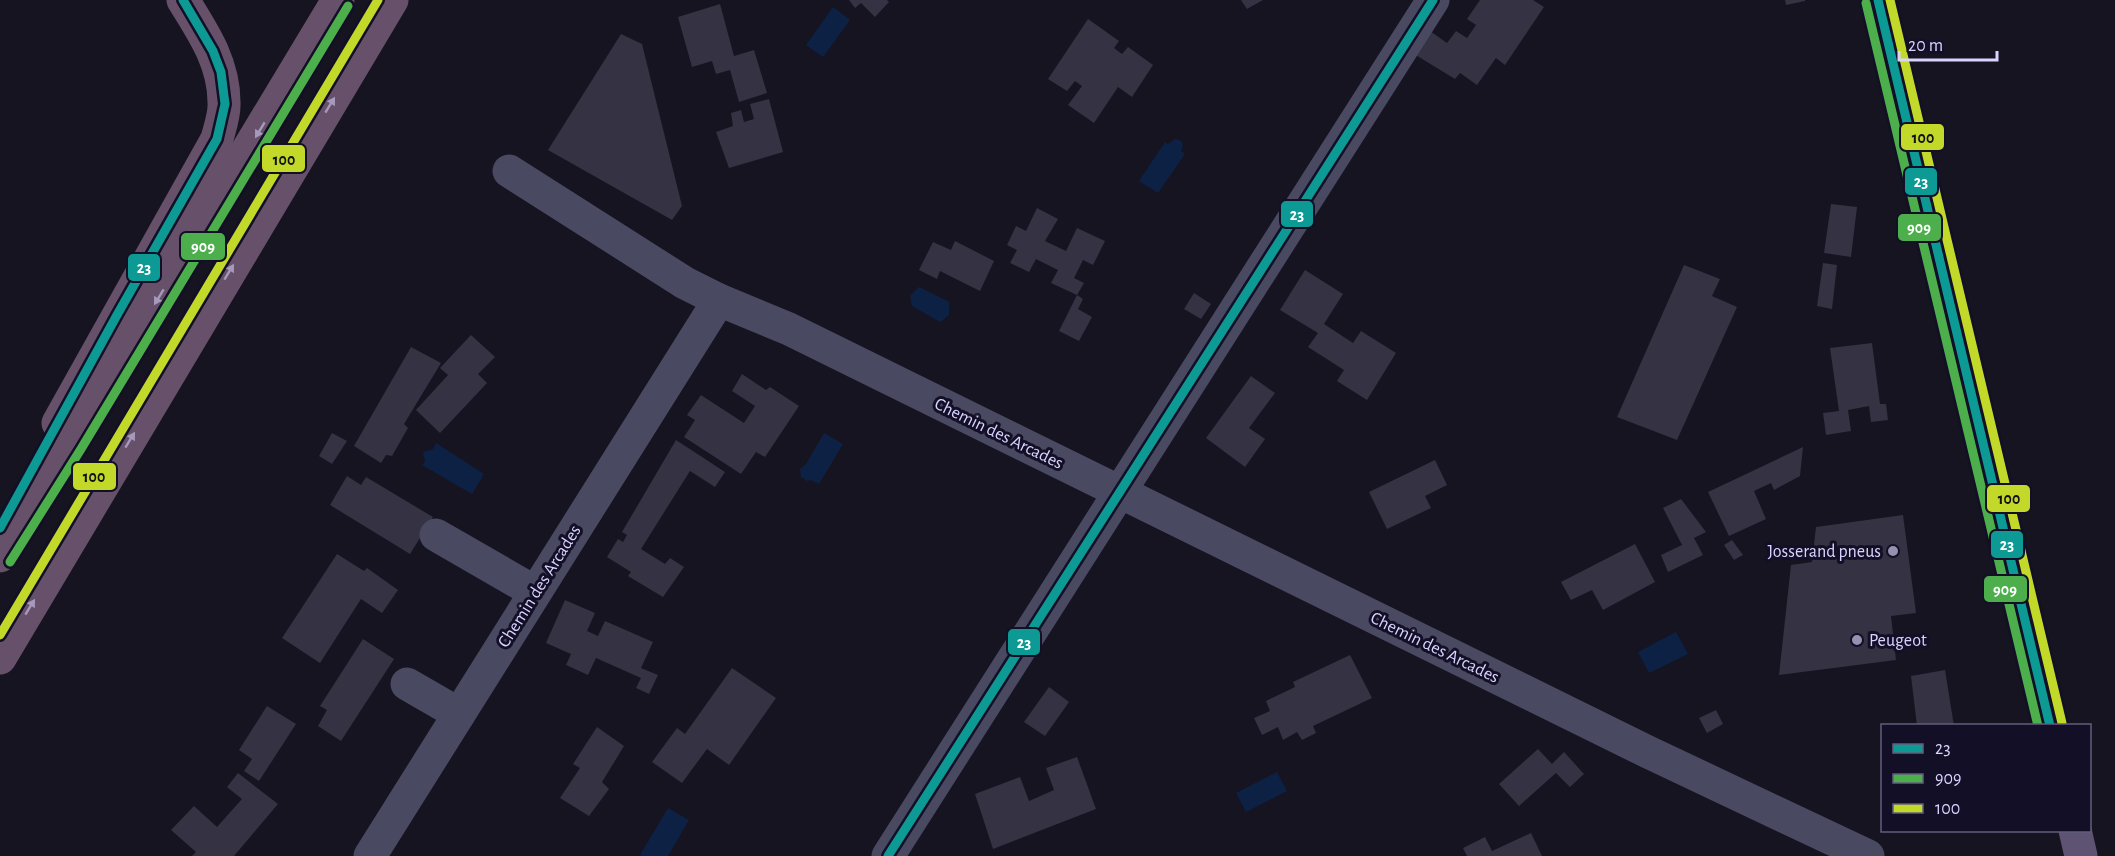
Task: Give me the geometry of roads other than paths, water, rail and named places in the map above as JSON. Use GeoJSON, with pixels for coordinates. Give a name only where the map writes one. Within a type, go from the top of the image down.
{"type":"FeatureCollection","features":[{"type":"Feature","properties":{"kind":"highway"},"geometry":{"type":"LineString","coordinates":[[0,528],[217,139],[225,104],[221,72],[213,51],[183,0]]}},
{"type":"Feature","properties":{"kind":"highway"},"geometry":{"type":"LineString","coordinates":[[0,556],[338,0]]}},
{"type":"Feature","properties":{"kind":"highway"},"geometry":{"type":"LineString","coordinates":[[0,658],[392,0]]}},
{"type":"Feature","properties":{"kind":"main road"},"geometry":{"type":"LineString","coordinates":[[1878,0],[2050,724]]}},
{"type":"Feature","properties":{"kind":"main road"},"geometry":{"type":"LineString","coordinates":[[2075,832],[2081,856]]}},
{"type":"Feature","properties":{"kind":"street"},"geometry":{"type":"LineString","coordinates":[[888,856],[1433,0]]}},
{"type":"Feature","properties":{"kind":"street"},"geometry":{"type":"LineString","coordinates":[[509,171],[686,284],[719,300]]}},
{"type":"Feature","properties":{"kind":"street","name":"Chemin des Arcades"},"geometry":{"type":"LineString","coordinates":[[370,856],[719,300],[789,329],[1637,747],[1868,856]]}},
{"type":"Feature","properties":{"kind":"street"},"geometry":{"type":"LineString","coordinates":[[436,535],[535,592]]}},
{"type":"Feature","properties":{"kind":"street"},"geometry":{"type":"LineString","coordinates":[[407,684],[459,714]]}},
{"type":"Feature","properties":{"kind":"water"},"geometry":{"type":"Polygon","coordinates":[[[833,7],[850,20],[823,57],[806,45],[833,7]]]}},
{"type":"Feature","properties":{"kind":"water"},"geometry":{"type":"Polygon","coordinates":[[[1175,139],[1180,140],[1183,144],[1181,151],[1185,154],[1158,193],[1139,181],[1165,142],[1168,144],[1175,139]]]}},
{"type":"Feature","properties":{"kind":"water"},"geometry":{"type":"Polygon","coordinates":[[[919,287],[949,302],[949,315],[940,322],[912,306],[910,296],[919,287]]]}},
{"type":"Feature","properties":{"kind":"water"},"geometry":{"type":"Polygon","coordinates":[[[824,433],[843,444],[819,484],[801,477],[800,469],[806,464],[824,433]]]}},
{"type":"Feature","properties":{"kind":"water"},"geometry":{"type":"Polygon","coordinates":[[[436,443],[484,474],[472,494],[422,465],[425,462],[423,452],[433,449],[436,443]]]}},
{"type":"Feature","properties":{"kind":"water"},"geometry":{"type":"Polygon","coordinates":[[[1676,632],[1688,654],[1649,673],[1638,652],[1676,632]]]}},
{"type":"Feature","properties":{"kind":"water"},"geometry":{"type":"Polygon","coordinates":[[[1277,772],[1287,791],[1246,812],[1236,793],[1277,772]]]}},
{"type":"Feature","properties":{"kind":"water"},"geometry":{"type":"Polygon","coordinates":[[[668,808],[689,820],[668,856],[640,855],[668,808]]]}},
{"type":"Feature","properties":{"kind":"place","name":"Josserand pneus"},"geometry":{"type":"Point","coordinates":[1893,551]}},
{"type":"Feature","properties":{"kind":"place","name":"Peugeot"},"geometry":{"type":"Point","coordinates":[1857,640]}}]}
